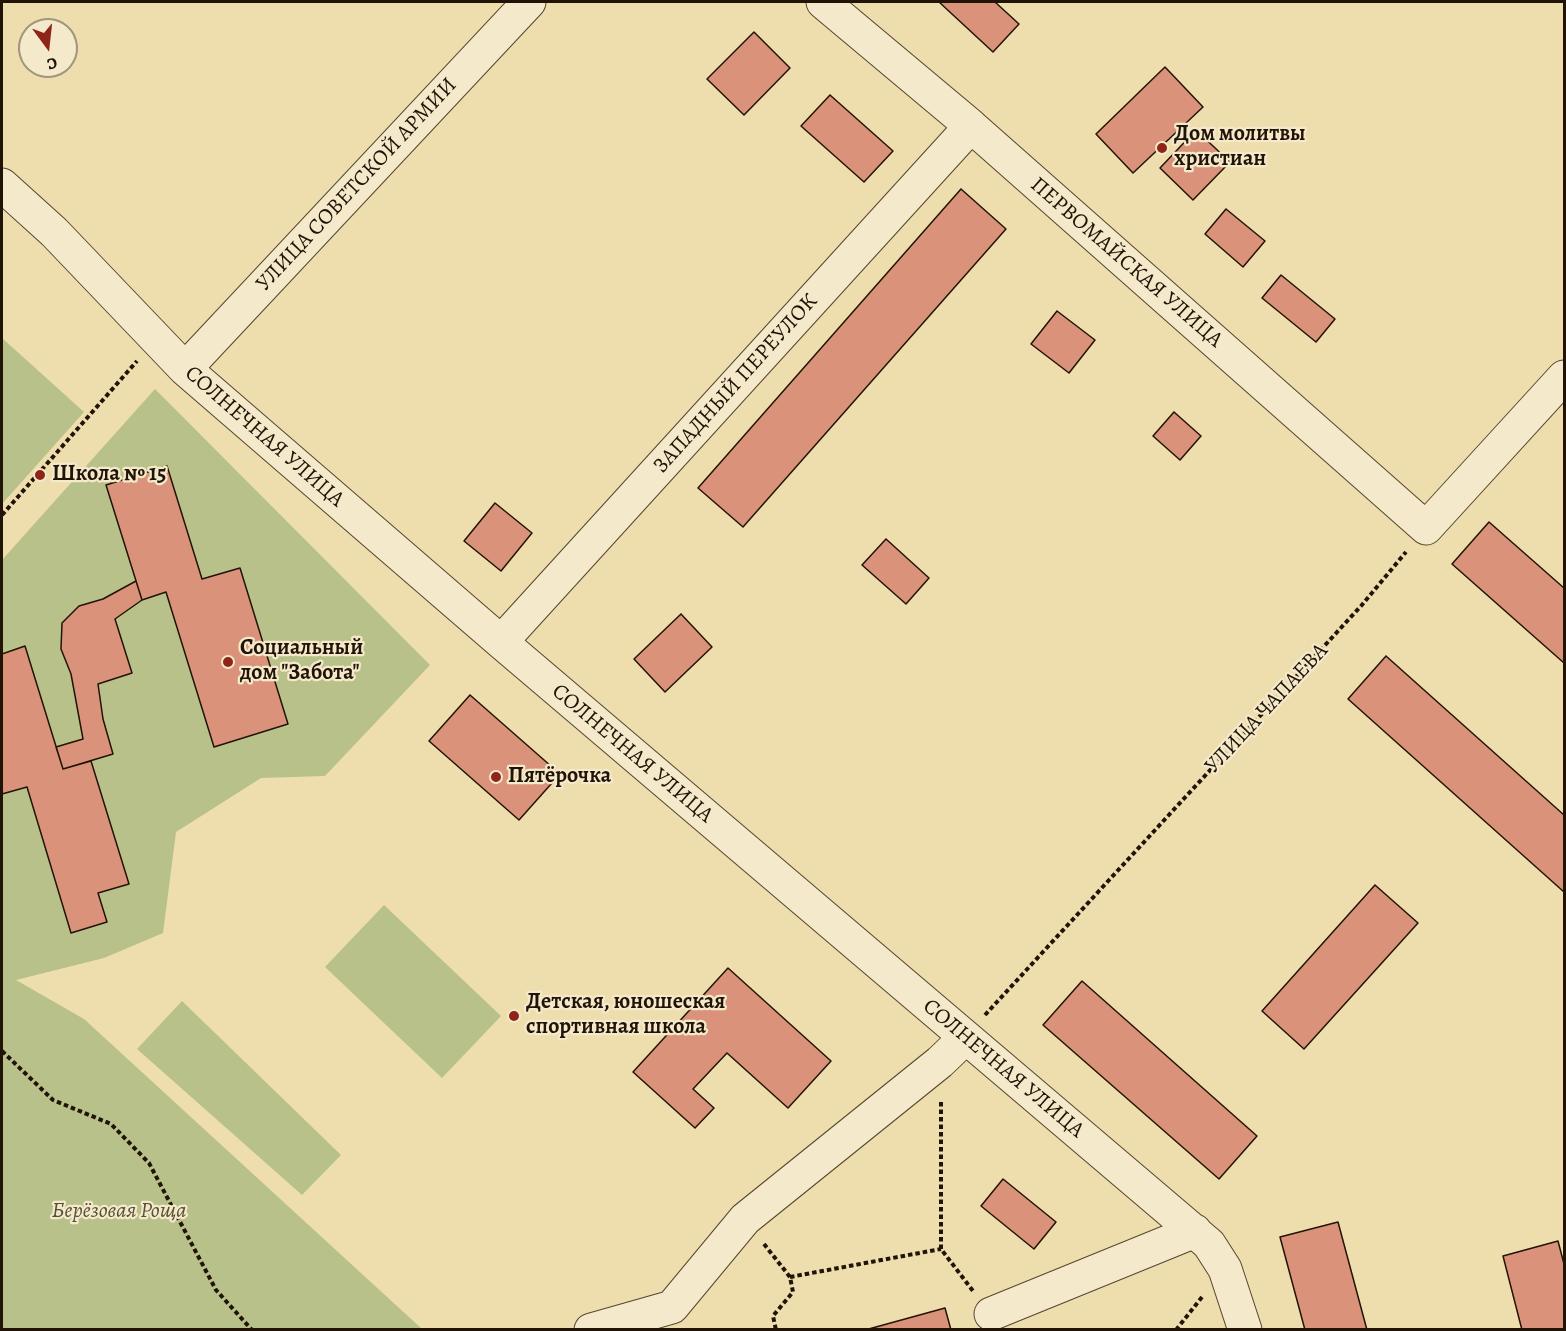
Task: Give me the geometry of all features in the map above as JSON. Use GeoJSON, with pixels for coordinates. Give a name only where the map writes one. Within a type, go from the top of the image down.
{"type":"FeatureCollection","features":[{"type":"Feature","properties":{"kind":"street","name":"УЛИЦА СОВЕТСКОЙ АРМИИ"},"geometry":{"type":"LineString","coordinates":[[185,369],[529,2]]}},
{"type":"Feature","properties":{"kind":"street","name":"ПЕРВОМАЙСКАЯ УЛИЦА"},"geometry":{"type":"LineString","coordinates":[[824,2],[971,126],[1426,528]]}},
{"type":"Feature","properties":{"kind":"street","name":"ЗАПАДНЫЙ ПЕРЕУЛОК"},"geometry":{"type":"LineString","coordinates":[[501,642],[971,126]]}},
{"type":"Feature","properties":{"kind":"street","name":"СОЛНЕЧНАЯ УЛИЦА"},"geometry":{"type":"LineString","coordinates":[[2,185],[54,232],[158,338],[185,369],[501,642],[1195,1231],[1209,1244],[1225,1269],[1245,1329]]}},
{"type":"Feature","properties":{"kind":"street"},"geometry":{"type":"LineString","coordinates":[[1426,528],[1564,377]]}},
{"type":"Feature","properties":{"kind":"street"},"geometry":{"type":"LineString","coordinates":[[591,1329],[672,1307],[745,1219],[940,1062],[965,1038]]}},
{"type":"Feature","properties":{"kind":"street"},"geometry":{"type":"LineString","coordinates":[[991,1314],[1195,1231]]}},
{"type":"Feature","properties":{"kind":"path"},"geometry":{"type":"LineString","coordinates":[[2,515],[158,338]]}},
{"type":"Feature","properties":{"kind":"path","name":"УЛИЦА ЧАПАЕВА"},"geometry":{"type":"LineString","coordinates":[[965,1038],[1353,615],[1426,528]]}},
{"type":"Feature","properties":{"kind":"path"},"geometry":{"type":"LineString","coordinates":[[2,1051],[52,1100],[111,1124],[149,1163],[216,1290],[252,1329]]}},
{"type":"Feature","properties":{"kind":"path"},"geometry":{"type":"LineString","coordinates":[[940,1062],[941,1249],[991,1314]]}},
{"type":"Feature","properties":{"kind":"path"},"geometry":{"type":"LineString","coordinates":[[745,1219],[790,1277],[793,1293],[773,1316],[776,1329]]}},
{"type":"Feature","properties":{"kind":"path"},"geometry":{"type":"LineString","coordinates":[[790,1277],[941,1249]]}},
{"type":"Feature","properties":{"kind":"green space"},"geometry":{"type":"Polygon","coordinates":[[[2,338],[84,412],[2,504],[2,338]]]}},
{"type":"Feature","properties":{"kind":"green space","name":"Берёзовая Роща"},"geometry":{"type":"Polygon","coordinates":[[[155,389],[430,665],[325,776],[261,778],[176,832],[163,933],[104,958],[16,980],[84,1019],[422,1329],[2,1330],[2,560],[155,389]]]}},
{"type":"Feature","properties":{"kind":"green space"},"geometry":{"type":"Polygon","coordinates":[[[384,905],[501,1016],[442,1078],[325,967],[384,905]]]}},
{"type":"Feature","properties":{"kind":"green space"},"geometry":{"type":"Polygon","coordinates":[[[182,1001],[341,1155],[302,1195],[137,1049],[182,1001]]]}},
{"type":"Feature","properties":{"kind":"building"},"geometry":{"type":"Polygon","coordinates":[[[939,2],[995,2],[1019,24],[993,52],[939,2]]]}},
{"type":"Feature","properties":{"kind":"building"},"geometry":{"type":"Polygon","coordinates":[[[754,32],[790,68],[744,115],[707,79],[754,32]]]}},
{"type":"Feature","properties":{"kind":"building"},"geometry":{"type":"Polygon","coordinates":[[[1165,67],[1203,107],[1133,173],[1096,134],[1165,67]]]}},
{"type":"Feature","properties":{"kind":"building"},"geometry":{"type":"Polygon","coordinates":[[[830,95],[893,151],[864,182],[801,126],[830,95]]]}},
{"type":"Feature","properties":{"kind":"building"},"geometry":{"type":"Polygon","coordinates":[[[1196,130],[1230,162],[1193,200],[1160,168],[1196,130]]]}},
{"type":"Feature","properties":{"kind":"building"},"geometry":{"type":"Polygon","coordinates":[[[961,189],[1006,229],[743,527],[698,488],[961,189]]]}},
{"type":"Feature","properties":{"kind":"building"},"geometry":{"type":"Polygon","coordinates":[[[1226,209],[1265,241],[1243,267],[1205,234],[1226,209]]]}},
{"type":"Feature","properties":{"kind":"building"},"geometry":{"type":"Polygon","coordinates":[[[1281,275],[1335,319],[1316,342],[1262,298],[1281,275]]]}},
{"type":"Feature","properties":{"kind":"building"},"geometry":{"type":"Polygon","coordinates":[[[1057,311],[1095,340],[1069,373],[1031,344],[1057,311]]]}},
{"type":"Feature","properties":{"kind":"building"},"geometry":{"type":"Polygon","coordinates":[[[1174,412],[1201,436],[1180,460],[1153,436],[1174,412]]]}},
{"type":"Feature","properties":{"kind":"building","name":"Социальный дом \"Забота\""},"geometry":{"type":"Polygon","coordinates":[[[167,466],[202,579],[240,568],[288,724],[214,747],[166,592],[142,600],[106,485],[167,466]]]}},
{"type":"Feature","properties":{"kind":"building"},"geometry":{"type":"Polygon","coordinates":[[[495,503],[532,533],[501,571],[464,541],[495,503]]]}},
{"type":"Feature","properties":{"kind":"building"},"geometry":{"type":"Polygon","coordinates":[[[1489,522],[1564,588],[1564,663],[1452,564],[1489,522]]]}},
{"type":"Feature","properties":{"kind":"building"},"geometry":{"type":"Polygon","coordinates":[[[886,539],[929,578],[906,604],[862,565],[886,539]]]}},
{"type":"Feature","properties":{"kind":"building"},"geometry":{"type":"Polygon","coordinates":[[[136,581],[142,600],[115,619],[132,673],[98,684],[103,719],[113,754],[63,769],[56,747],[83,739],[71,674],[61,649],[62,623],[79,606],[103,599],[136,581]]]}},
{"type":"Feature","properties":{"kind":"building"},"geometry":{"type":"Polygon","coordinates":[[[681,614],[712,647],[665,692],[634,659],[681,614]]]}},
{"type":"Feature","properties":{"kind":"building"},"geometry":{"type":"Polygon","coordinates":[[[25,646],[63,769],[91,761],[129,884],[98,893],[107,922],[71,933],[27,787],[2,794],[2,654],[25,646]]]}},
{"type":"Feature","properties":{"kind":"building"},"geometry":{"type":"Polygon","coordinates":[[[1386,656],[1564,815],[1564,892],[1348,699],[1386,656]]]}},
{"type":"Feature","properties":{"kind":"building"},"geometry":{"type":"Polygon","coordinates":[[[470,695],[560,774],[519,820],[429,741],[470,695]]]}},
{"type":"Feature","properties":{"kind":"building"},"geometry":{"type":"Polygon","coordinates":[[[1375,885],[1418,923],[1304,1049],[1262,1011],[1375,885]]]}},
{"type":"Feature","properties":{"kind":"building"},"geometry":{"type":"Polygon","coordinates":[[[728,968],[831,1061],[788,1108],[727,1053],[693,1089],[714,1108],[695,1128],[633,1072],[728,968]]]}},
{"type":"Feature","properties":{"kind":"building"},"geometry":{"type":"Polygon","coordinates":[[[1082,981],[1257,1136],[1219,1179],[1043,1025],[1082,981]]]}},
{"type":"Feature","properties":{"kind":"building"},"geometry":{"type":"Polygon","coordinates":[[[1003,1179],[1056,1222],[1034,1249],[981,1206],[1003,1179]]]}},
{"type":"Feature","properties":{"kind":"building"},"geometry":{"type":"Polygon","coordinates":[[[1338,1222],[1367,1330],[1305,1330],[1280,1237],[1338,1222]]]}},
{"type":"Feature","properties":{"kind":"building"},"geometry":{"type":"Polygon","coordinates":[[[1558,1241],[1564,1264],[1564,1330],[1522,1330],[1503,1256],[1558,1241]]]}},
{"type":"Feature","properties":{"kind":"building"},"geometry":{"type":"Polygon","coordinates":[[[945,1308],[951,1330],[865,1330],[945,1308]]]}},
{"type":"Feature","properties":{"kind":"place","name":"Дом молитвы христиан"},"geometry":{"type":"Point","coordinates":[1162,148]}},
{"type":"Feature","properties":{"kind":"place","name":"Школа № 15"},"geometry":{"type":"Point","coordinates":[40,475]}},
{"type":"Feature","properties":{"kind":"place","name":"Социальный дом \"Забота\""},"geometry":{"type":"Point","coordinates":[228,662]}},
{"type":"Feature","properties":{"kind":"place","name":"Пятёрочка"},"geometry":{"type":"Point","coordinates":[496,777]}},
{"type":"Feature","properties":{"kind":"place","name":"Детская, юношеская спортивная школа"},"geometry":{"type":"Point","coordinates":[514,1016]}}]}
